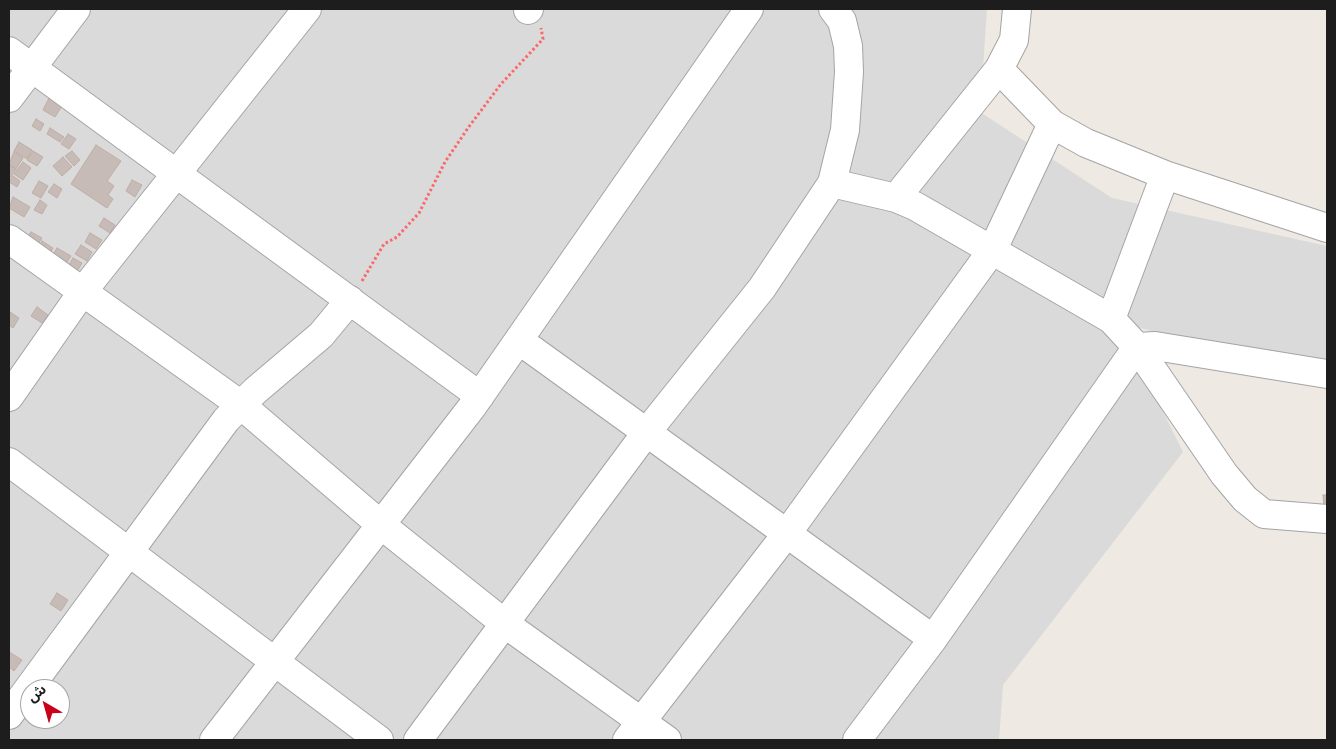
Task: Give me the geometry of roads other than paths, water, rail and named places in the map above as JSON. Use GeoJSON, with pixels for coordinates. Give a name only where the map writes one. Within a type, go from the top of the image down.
{"type":"FeatureCollection","features":[{"type":"Feature","properties":{"kind":"street"},"geometry":{"type":"LineString","coordinates":[[9,98],[76,9]]}},
{"type":"Feature","properties":{"kind":"street"},"geometry":{"type":"LineString","coordinates":[[9,397],[83,291],[175,172],[307,9]]}},
{"type":"Feature","properties":{"kind":"street"},"geometry":{"type":"LineString","coordinates":[[214,740],[480,396],[750,9]]}},
{"type":"Feature","properties":{"kind":"street"},"geometry":{"type":"LineString","coordinates":[[418,740],[646,433],[762,288],[832,183],[845,130],[848,72],[848,46],[842,21],[833,9]]}},
{"type":"Feature","properties":{"kind":"street"},"geometry":{"type":"LineString","coordinates":[[896,198],[999,69],[1014,40],[1017,9]]}},
{"type":"Feature","properties":{"kind":"street"},"geometry":{"type":"LineString","coordinates":[[9,51],[480,396]]}},
{"type":"Feature","properties":{"kind":"street"},"geometry":{"type":"LineString","coordinates":[[999,69],[1052,124],[1086,143],[1165,175],[1327,228]]}},
{"type":"Feature","properties":{"kind":"street"},"geometry":{"type":"LineString","coordinates":[[634,731],[788,532],[993,249],[1052,124]]}},
{"type":"Feature","properties":{"kind":"street"},"geometry":{"type":"LineString","coordinates":[[1111,319],[1165,175]]}},
{"type":"Feature","properties":{"kind":"street"},"geometry":{"type":"LineString","coordinates":[[832,183],[896,198],[915,206],[993,249],[1111,319],[1137,348],[1224,474],[1245,499],[1264,514],[1327,519]]}},
{"type":"Feature","properties":{"kind":"street"},"geometry":{"type":"LineString","coordinates":[[9,238],[241,405],[380,524],[504,623],[634,731],[667,740]]}},
{"type":"Feature","properties":{"kind":"street"},"geometry":{"type":"LineString","coordinates":[[9,715],[226,420],[321,335],[350,300]]}},
{"type":"Feature","properties":{"kind":"street"},"geometry":{"type":"LineString","coordinates":[[520,341],[646,433],[788,532],[933,639]]}},
{"type":"Feature","properties":{"kind":"street"},"geometry":{"type":"LineString","coordinates":[[857,740],[933,639],[1137,348],[1155,346],[1327,374]]}},
{"type":"Feature","properties":{"kind":"street"},"geometry":{"type":"LineString","coordinates":[[9,462],[379,740]]}}]}
